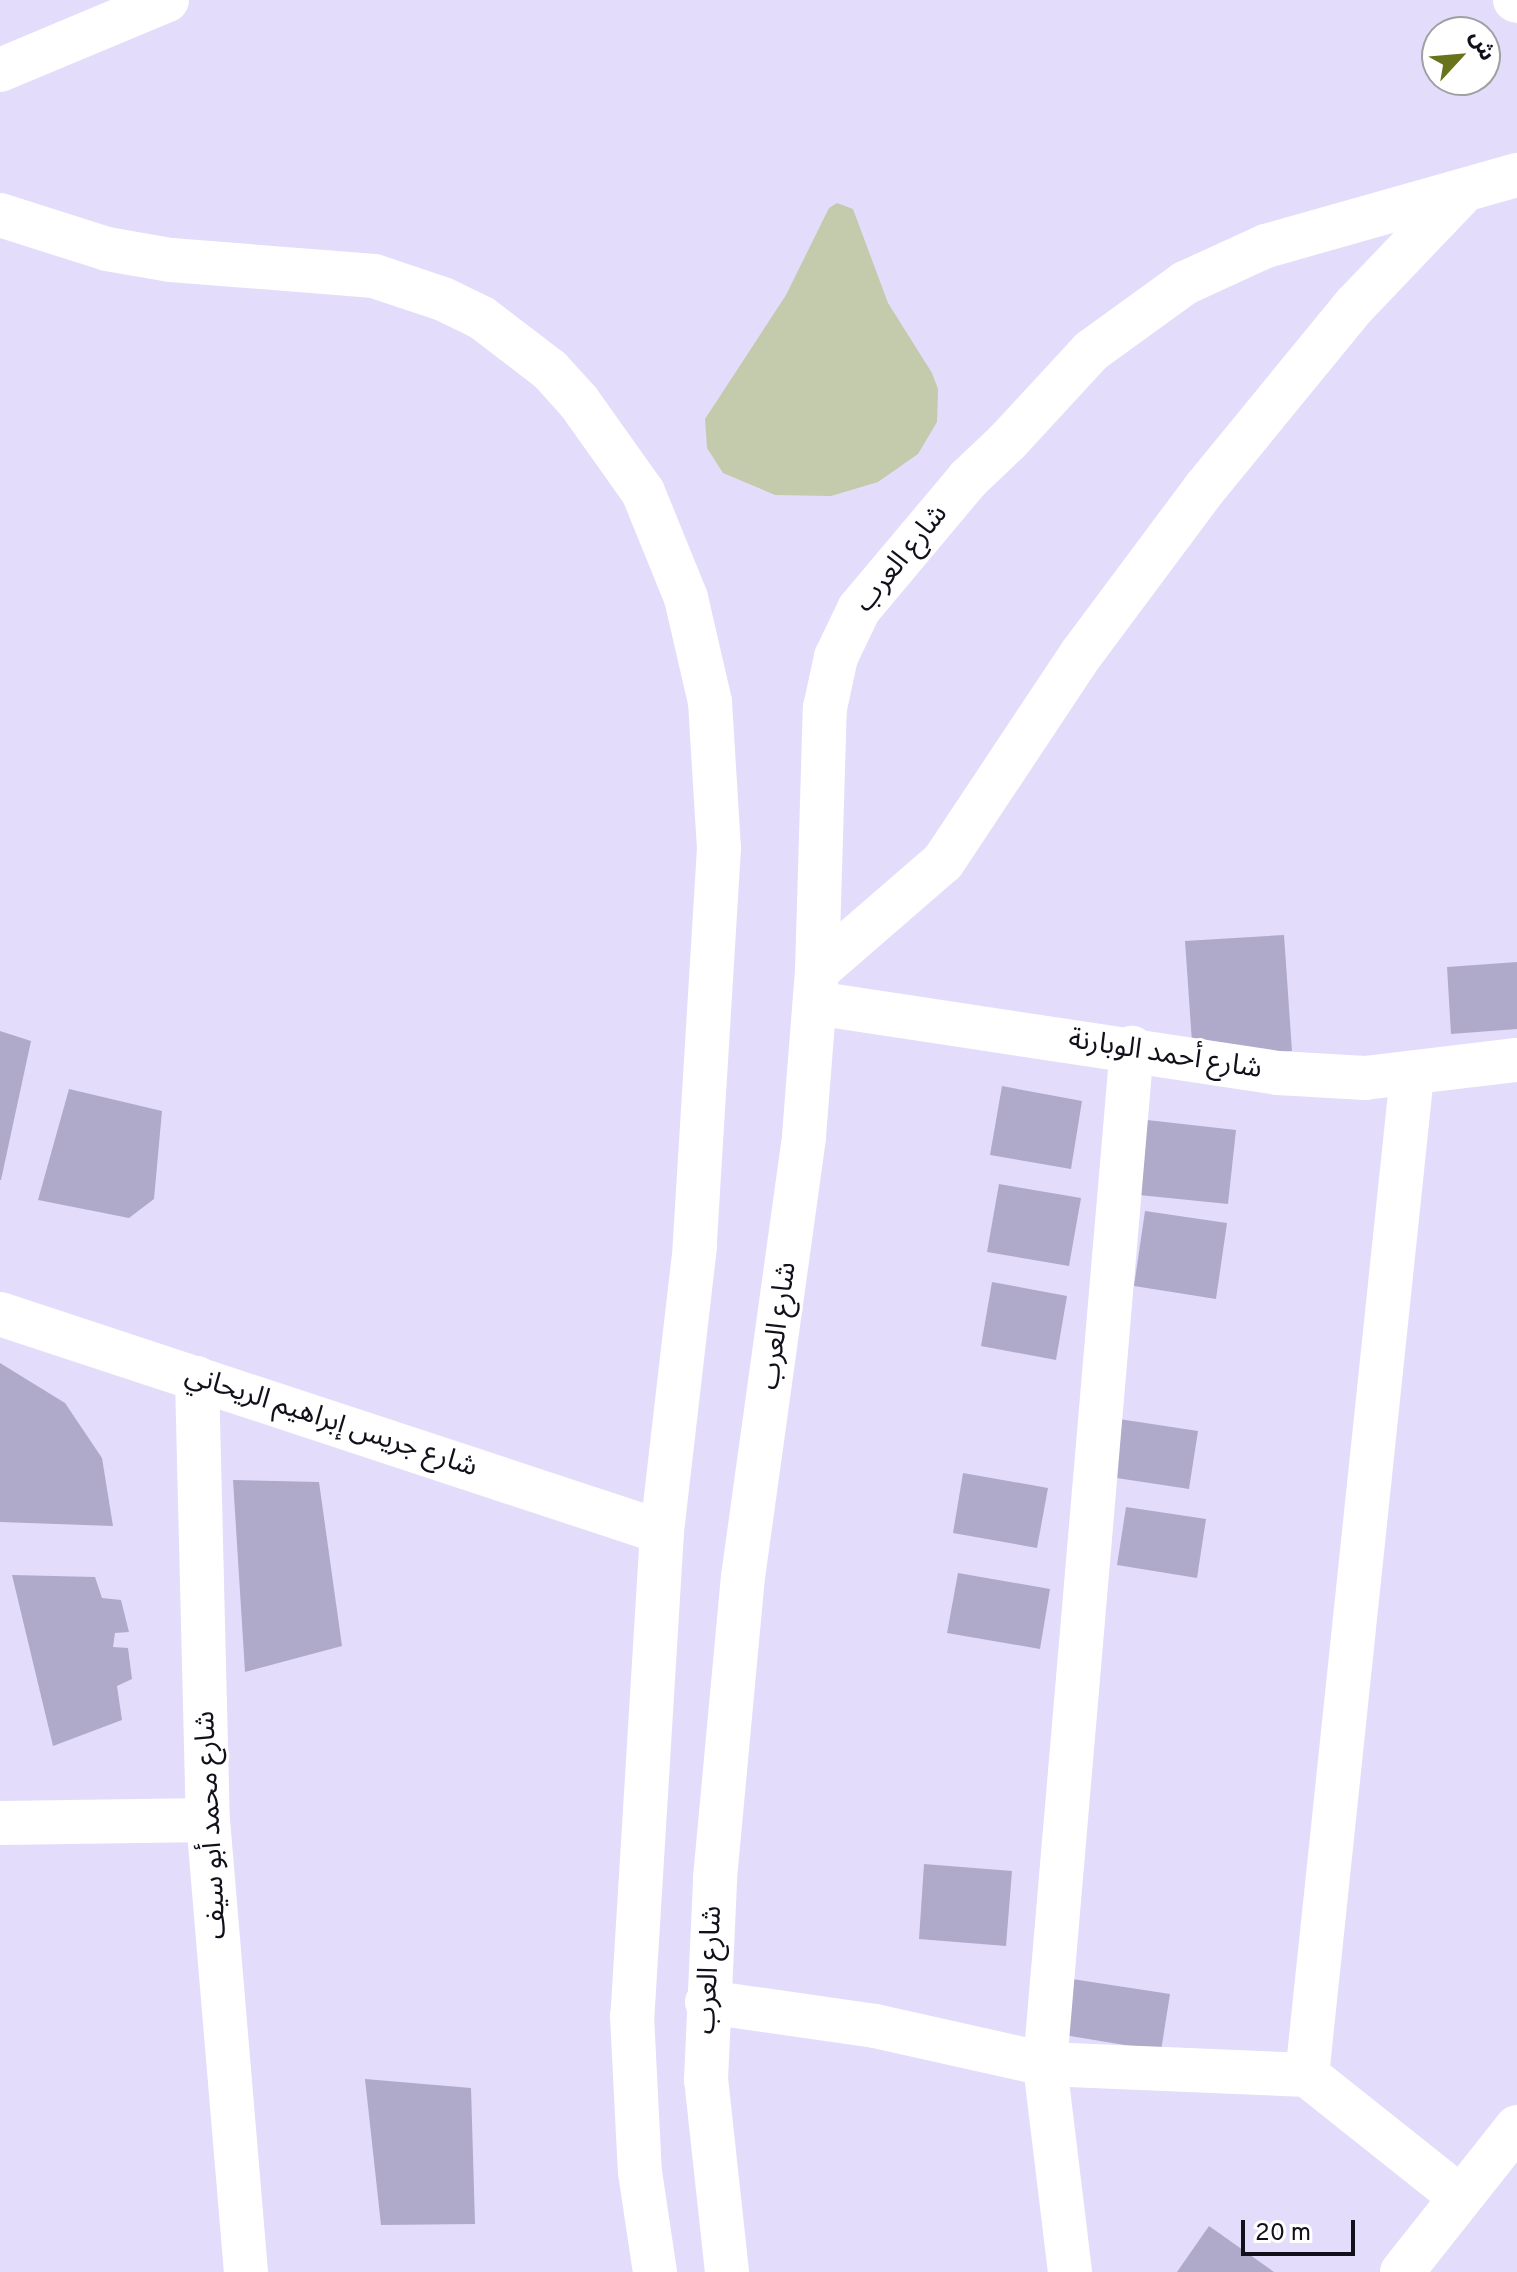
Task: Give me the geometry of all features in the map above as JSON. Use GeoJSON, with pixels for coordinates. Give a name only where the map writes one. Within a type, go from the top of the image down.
{"type":"FeatureCollection","features":[{"type":"Feature","properties":{"kind":"street"},"geometry":{"type":"LineString","coordinates":[[0,70],[167,0]]}},
{"type":"Feature","properties":{"kind":"street","name":"شارع العرب"},"geometry":{"type":"LineString","coordinates":[[727,2272],[706,2080],[707,2002],[743,1577],[791,1237],[816,987],[825,708],[836,657],[875,587],[968,479],[1008,441],[1091,351],[1185,283],[1266,246],[1459,196],[1517,175]]}},
{"type":"Feature","properties":{"kind":"street"},"geometry":{"type":"LineString","coordinates":[[816,987],[943,862],[1082,653],[1205,488],[1355,305],[1459,196]]}},
{"type":"Feature","properties":{"kind":"street"},"geometry":{"type":"LineString","coordinates":[[0,215],[107,249],[236,268],[374,276],[443,299],[482,318],[550,370],[643,492],[686,598],[701,654],[719,800],[695,1246],[662,1532],[632,2016],[640,2172],[655,2272]]}},
{"type":"Feature","properties":{"kind":"street","name":"شارع أحمد الوبارنة"},"geometry":{"type":"LineString","coordinates":[[816,987],[1278,1073],[1412,1075],[1517,1060]]}},
{"type":"Feature","properties":{"kind":"street"},"geometry":{"type":"LineString","coordinates":[[1070,2272],[1045,2064],[1132,1048]]}},
{"type":"Feature","properties":{"kind":"street"},"geometry":{"type":"LineString","coordinates":[[1307,2075],[1412,1075]]}},
{"type":"Feature","properties":{"kind":"street","name":"شارع جريس إبراهيم الريحاني"},"geometry":{"type":"LineString","coordinates":[[0,1314],[662,1532]]}},
{"type":"Feature","properties":{"kind":"street","name":"شارع محمد أبو سيف"},"geometry":{"type":"LineString","coordinates":[[197,1378],[208,1820],[246,2272]]}},
{"type":"Feature","properties":{"kind":"street"},"geometry":{"type":"LineString","coordinates":[[0,1823],[208,1820]]}},
{"type":"Feature","properties":{"kind":"street"},"geometry":{"type":"LineString","coordinates":[[707,2002],[875,2026],[1045,2064],[1307,2075],[1459,2196]]}},
{"type":"Feature","properties":{"kind":"street"},"geometry":{"type":"LineString","coordinates":[[1402,2272],[1459,2196],[1517,2127]]}},
{"type":"Feature","properties":{"kind":"green space"},"geometry":{"type":"Polygon","coordinates":[[[837,203],[853,209],[888,303],[932,373],[938,389],[937,422],[918,454],[878,482],[831,496],[775,495],[723,473],[707,448],[705,419],[786,295],[829,208],[837,203]]]}},
{"type":"Feature","properties":{"kind":"building"},"geometry":{"type":"Polygon","coordinates":[[[1284,935],[1292,1051],[1193,1057],[1185,941],[1284,935]]]}},
{"type":"Feature","properties":{"kind":"building"},"geometry":{"type":"Polygon","coordinates":[[[1517,962],[1517,1029],[1451,1034],[1447,967],[1517,962]]]}},
{"type":"Feature","properties":{"kind":"building"},"geometry":{"type":"Polygon","coordinates":[[[0,1031],[31,1041],[1,1180],[0,1180],[0,1031]]]}},
{"type":"Feature","properties":{"kind":"building"},"geometry":{"type":"Polygon","coordinates":[[[1002,1086],[1082,1101],[1071,1169],[990,1155],[1002,1086]]]}},
{"type":"Feature","properties":{"kind":"building"},"geometry":{"type":"Polygon","coordinates":[[[69,1089],[162,1111],[154,1199],[129,1218],[38,1200],[69,1089]]]}},
{"type":"Feature","properties":{"kind":"building"},"geometry":{"type":"Polygon","coordinates":[[[1147,1120],[1236,1130],[1228,1204],[1139,1195],[1147,1120]]]}},
{"type":"Feature","properties":{"kind":"building"},"geometry":{"type":"Polygon","coordinates":[[[999,1184],[1081,1198],[1069,1266],[987,1252],[999,1184]]]}},
{"type":"Feature","properties":{"kind":"building"},"geometry":{"type":"Polygon","coordinates":[[[1145,1211],[1227,1223],[1216,1299],[1134,1286],[1145,1211]]]}},
{"type":"Feature","properties":{"kind":"building"},"geometry":{"type":"Polygon","coordinates":[[[992,1282],[1067,1296],[1056,1360],[981,1346],[992,1282]]]}},
{"type":"Feature","properties":{"kind":"building"},"geometry":{"type":"Polygon","coordinates":[[[0,1363],[65,1403],[102,1458],[113,1526],[0,1522],[0,1363]]]}},
{"type":"Feature","properties":{"kind":"building"},"geometry":{"type":"Polygon","coordinates":[[[1119,1419],[1198,1431],[1189,1489],[1110,1477],[1119,1419]]]}},
{"type":"Feature","properties":{"kind":"building"},"geometry":{"type":"Polygon","coordinates":[[[963,1473],[1048,1488],[1037,1548],[953,1533],[963,1473]]]}},
{"type":"Feature","properties":{"kind":"building"},"geometry":{"type":"Polygon","coordinates":[[[233,1480],[319,1482],[342,1646],[245,1672],[233,1480]]]}},
{"type":"Feature","properties":{"kind":"building"},"geometry":{"type":"Polygon","coordinates":[[[1126,1507],[1206,1519],[1197,1578],[1117,1565],[1126,1507]]]}},
{"type":"Feature","properties":{"kind":"building"},"geometry":{"type":"Polygon","coordinates":[[[958,1573],[1050,1589],[1040,1649],[947,1633],[958,1573]]]}},
{"type":"Feature","properties":{"kind":"building"},"geometry":{"type":"Polygon","coordinates":[[[12,1575],[95,1577],[102,1598],[121,1600],[129,1632],[115,1633],[113,1647],[128,1648],[132,1679],[117,1686],[122,1720],[53,1746],[12,1575]]]}},
{"type":"Feature","properties":{"kind":"building"},"geometry":{"type":"Polygon","coordinates":[[[924,1864],[1012,1871],[1006,1946],[919,1939],[924,1864]]]}},
{"type":"Feature","properties":{"kind":"building"},"geometry":{"type":"Polygon","coordinates":[[[1072,1979],[1170,1994],[1161,2051],[1064,2035],[1072,1979]]]}},
{"type":"Feature","properties":{"kind":"building"},"geometry":{"type":"Polygon","coordinates":[[[365,2079],[471,2088],[475,2224],[381,2225],[365,2079]]]}},
{"type":"Feature","properties":{"kind":"building"},"geometry":{"type":"Polygon","coordinates":[[[1209,2226],[1274,2272],[1177,2272],[1209,2226]]]}}]}
